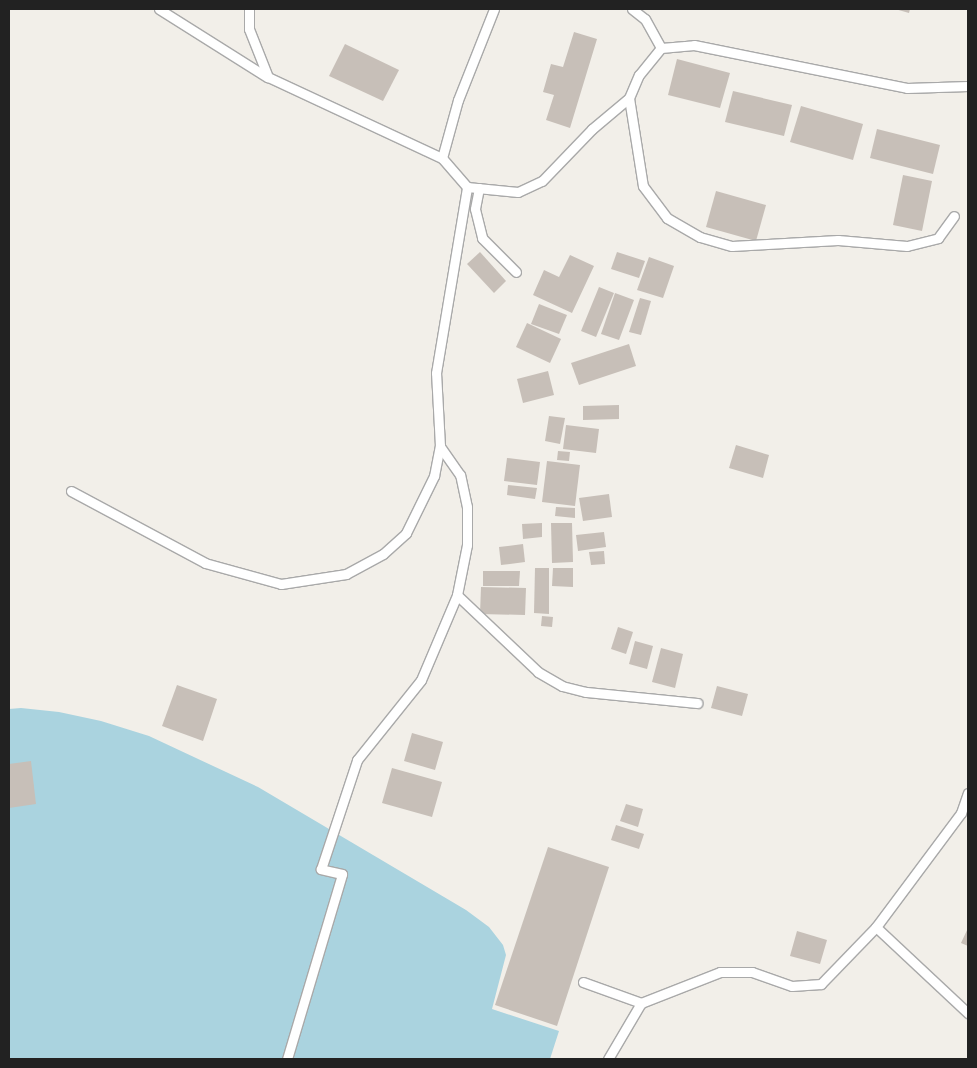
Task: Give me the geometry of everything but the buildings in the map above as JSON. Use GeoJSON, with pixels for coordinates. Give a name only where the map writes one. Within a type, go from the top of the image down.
{"type":"FeatureCollection","features":[{"type":"Feature","properties":{"kind":"lane"},"geometry":{"type":"LineString","coordinates":[[159,9],[268,77],[442,158],[468,187],[518,192],[542,181],[592,129],[629,98],[639,76],[661,48],[694,45],[907,88],[968,86]]}},
{"type":"Feature","properties":{"kind":"lane"},"geometry":{"type":"LineString","coordinates":[[249,9],[249,29],[268,77]]}},
{"type":"Feature","properties":{"kind":"lane"},"geometry":{"type":"LineString","coordinates":[[442,158],[458,100],[494,9]]}},
{"type":"Feature","properties":{"kind":"lane"},"geometry":{"type":"LineString","coordinates":[[632,9],[644,19],[661,48]]}},
{"type":"Feature","properties":{"kind":"lane"},"geometry":{"type":"LineString","coordinates":[[629,98],[643,186],[667,218],[700,237],[732,246],[838,240],[908,246],[938,238],[954,216]]}},
{"type":"Feature","properties":{"kind":"lane"},"geometry":{"type":"LineString","coordinates":[[71,491],[205,563],[281,584],[346,574],[383,554],[406,533],[420,508],[434,476],[440,446],[436,373],[468,187]]}},
{"type":"Feature","properties":{"kind":"lane"},"geometry":{"type":"LineString","coordinates":[[479,188],[475,209],[482,238],[516,272]]}},
{"type":"Feature","properties":{"kind":"lane"},"geometry":{"type":"LineString","coordinates":[[287,1059],[342,874],[321,869],[357,760],[421,680],[456,595],[467,545],[467,507],[460,475],[440,446]]}},
{"type":"Feature","properties":{"kind":"lane"},"geometry":{"type":"LineString","coordinates":[[456,595],[538,672],[562,686],[586,692],[697,703]]}},
{"type":"Feature","properties":{"kind":"lane"},"geometry":{"type":"LineString","coordinates":[[608,1059],[641,1003],[720,972],[752,972],[792,986],[821,984],[876,927],[961,813],[968,793]]}},
{"type":"Feature","properties":{"kind":"lane"},"geometry":{"type":"LineString","coordinates":[[961,813],[968,820]]}},
{"type":"Feature","properties":{"kind":"lane"},"geometry":{"type":"LineString","coordinates":[[876,927],[968,1013]]}},
{"type":"Feature","properties":{"kind":"lane"},"geometry":{"type":"LineString","coordinates":[[583,982],[641,1003]]}},
{"type":"Feature","properties":{"kind":"water"},"geometry":{"type":"Polygon","coordinates":[[[21,708],[59,712],[101,721],[149,736],[258,787],[466,910],[489,927],[503,945],[506,955],[492,1009],[559,1031],[550,1059],[9,1059],[9,709],[21,708]]]}}]}
